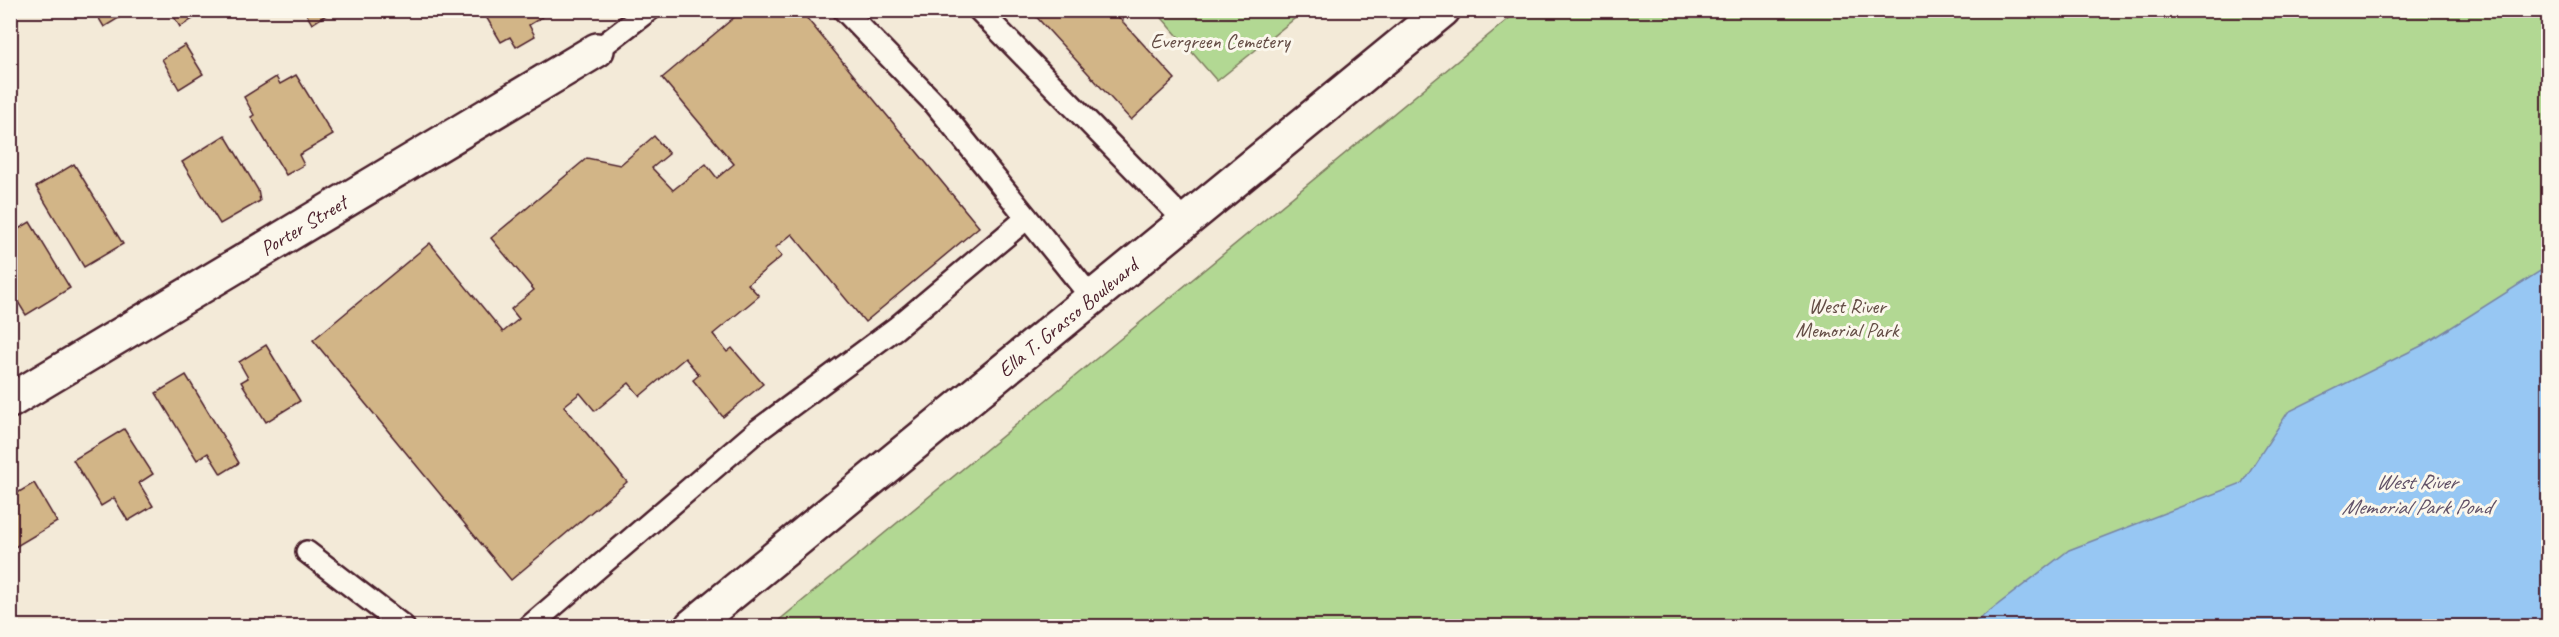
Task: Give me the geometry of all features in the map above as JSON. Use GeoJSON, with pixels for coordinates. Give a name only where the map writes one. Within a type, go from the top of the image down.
{"type":"FeatureCollection","features":[{"type":"Feature","properties":{"kind":"main road","name":"Ella T. Grasso Boulevard"},"geometry":{"type":"LineString","coordinates":[[692,627],[1443,10]]}},
{"type":"Feature","properties":{"kind":"main road","name":"Porter Street"},"geometry":{"type":"LineString","coordinates":[[10,401],[597,50]]}},
{"type":"Feature","properties":{"kind":"lane"},"geometry":{"type":"LineString","coordinates":[[597,50],[650,10]]}},
{"type":"Feature","properties":{"kind":"lane"},"geometry":{"type":"LineString","coordinates":[[844,10],[936,105],[1092,298]]}},
{"type":"Feature","properties":{"kind":"lane"},"geometry":{"type":"LineString","coordinates":[[979,10],[1186,222]]}},
{"type":"Feature","properties":{"kind":"lane"},"geometry":{"type":"LineString","coordinates":[[530,627],[654,522],[757,430],[896,328],[1027,218]]}},
{"type":"Feature","properties":{"kind":"lane"},"geometry":{"type":"LineString","coordinates":[[307,552],[403,627]]}},
{"type":"Feature","properties":{"kind":"green space","name":"Evergreen Cemetery"},"geometry":{"type":"Polygon","coordinates":[[[1156,11],[1304,11],[1217,81],[1156,11]]]}},
{"type":"Feature","properties":{"kind":"green space","name":"West River Memorial Park"},"geometry":{"type":"Polygon","coordinates":[[[1518,11],[2548,11],[2548,626],[772,626],[1518,11]]]}},
{"type":"Feature","properties":{"kind":"water","name":"West River Memorial Park Pond"},"geometry":{"type":"Polygon","coordinates":[[[2548,266],[2548,626],[1970,626],[2069,550],[2242,483],[2288,412],[2425,344],[2548,266]]]}},
{"type":"Feature","properties":{"kind":"building"},"geometry":{"type":"Polygon","coordinates":[[[94,10],[132,10],[104,27],[94,10]]]}},
{"type":"Feature","properties":{"kind":"building"},"geometry":{"type":"Polygon","coordinates":[[[170,10],[207,10],[180,27],[170,10]]]}},
{"type":"Feature","properties":{"kind":"building"},"geometry":{"type":"Polygon","coordinates":[[[304,10],[334,10],[312,24],[304,10]]]}},
{"type":"Feature","properties":{"kind":"building"},"geometry":{"type":"Polygon","coordinates":[[[482,10],[548,10],[549,13],[529,25],[535,36],[516,47],[510,37],[501,42],[482,10]]]}},
{"type":"Feature","properties":{"kind":"building"},"geometry":{"type":"Polygon","coordinates":[[[743,10],[800,10],[979,227],[865,322],[792,234],[775,248],[782,256],[748,284],[759,296],[713,334],[727,352],[732,348],[763,384],[723,417],[693,380],[699,375],[685,358],[640,396],[629,383],[595,411],[580,393],[564,406],[627,482],[511,580],[313,340],[430,243],[503,332],[519,319],[511,309],[534,290],[491,238],[587,158],[620,165],[654,136],[669,154],[652,168],[673,190],[706,164],[717,178],[734,164],[662,78],[743,10]]]}},
{"type":"Feature","properties":{"kind":"building"},"geometry":{"type":"Polygon","coordinates":[[[1030,10],[1112,10],[1175,79],[1131,120],[1030,10]]]}},
{"type":"Feature","properties":{"kind":"building"},"geometry":{"type":"Polygon","coordinates":[[[185,45],[203,74],[179,89],[162,59],[185,45]]]}},
{"type":"Feature","properties":{"kind":"building"},"geometry":{"type":"Polygon","coordinates":[[[296,75],[333,135],[299,155],[304,165],[286,175],[251,117],[254,115],[244,97],[276,77],[280,84],[296,75]]]}},
{"type":"Feature","properties":{"kind":"building"},"geometry":{"type":"Polygon","coordinates":[[[225,135],[258,190],[260,201],[220,224],[182,162],[225,135]]]}},
{"type":"Feature","properties":{"kind":"building"},"geometry":{"type":"Polygon","coordinates":[[[74,164],[123,244],[84,267],[36,187],[74,164]]]}},
{"type":"Feature","properties":{"kind":"building"},"geometry":{"type":"Polygon","coordinates":[[[30,222],[70,288],[26,315],[10,289],[10,234],[30,222]]]}},
{"type":"Feature","properties":{"kind":"building"},"geometry":{"type":"Polygon","coordinates":[[[266,345],[300,401],[266,422],[241,382],[248,378],[239,362],[266,345]]]}},
{"type":"Feature","properties":{"kind":"building"},"geometry":{"type":"Polygon","coordinates":[[[186,375],[239,463],[221,474],[208,453],[197,460],[156,393],[186,375]]]}},
{"type":"Feature","properties":{"kind":"building"},"geometry":{"type":"Polygon","coordinates":[[[124,429],[153,474],[139,483],[153,506],[128,521],[114,498],[101,506],[73,460],[124,429]]]}},
{"type":"Feature","properties":{"kind":"building"},"geometry":{"type":"Polygon","coordinates":[[[34,483],[57,522],[10,550],[10,490],[14,495],[34,483]]]}}]}
